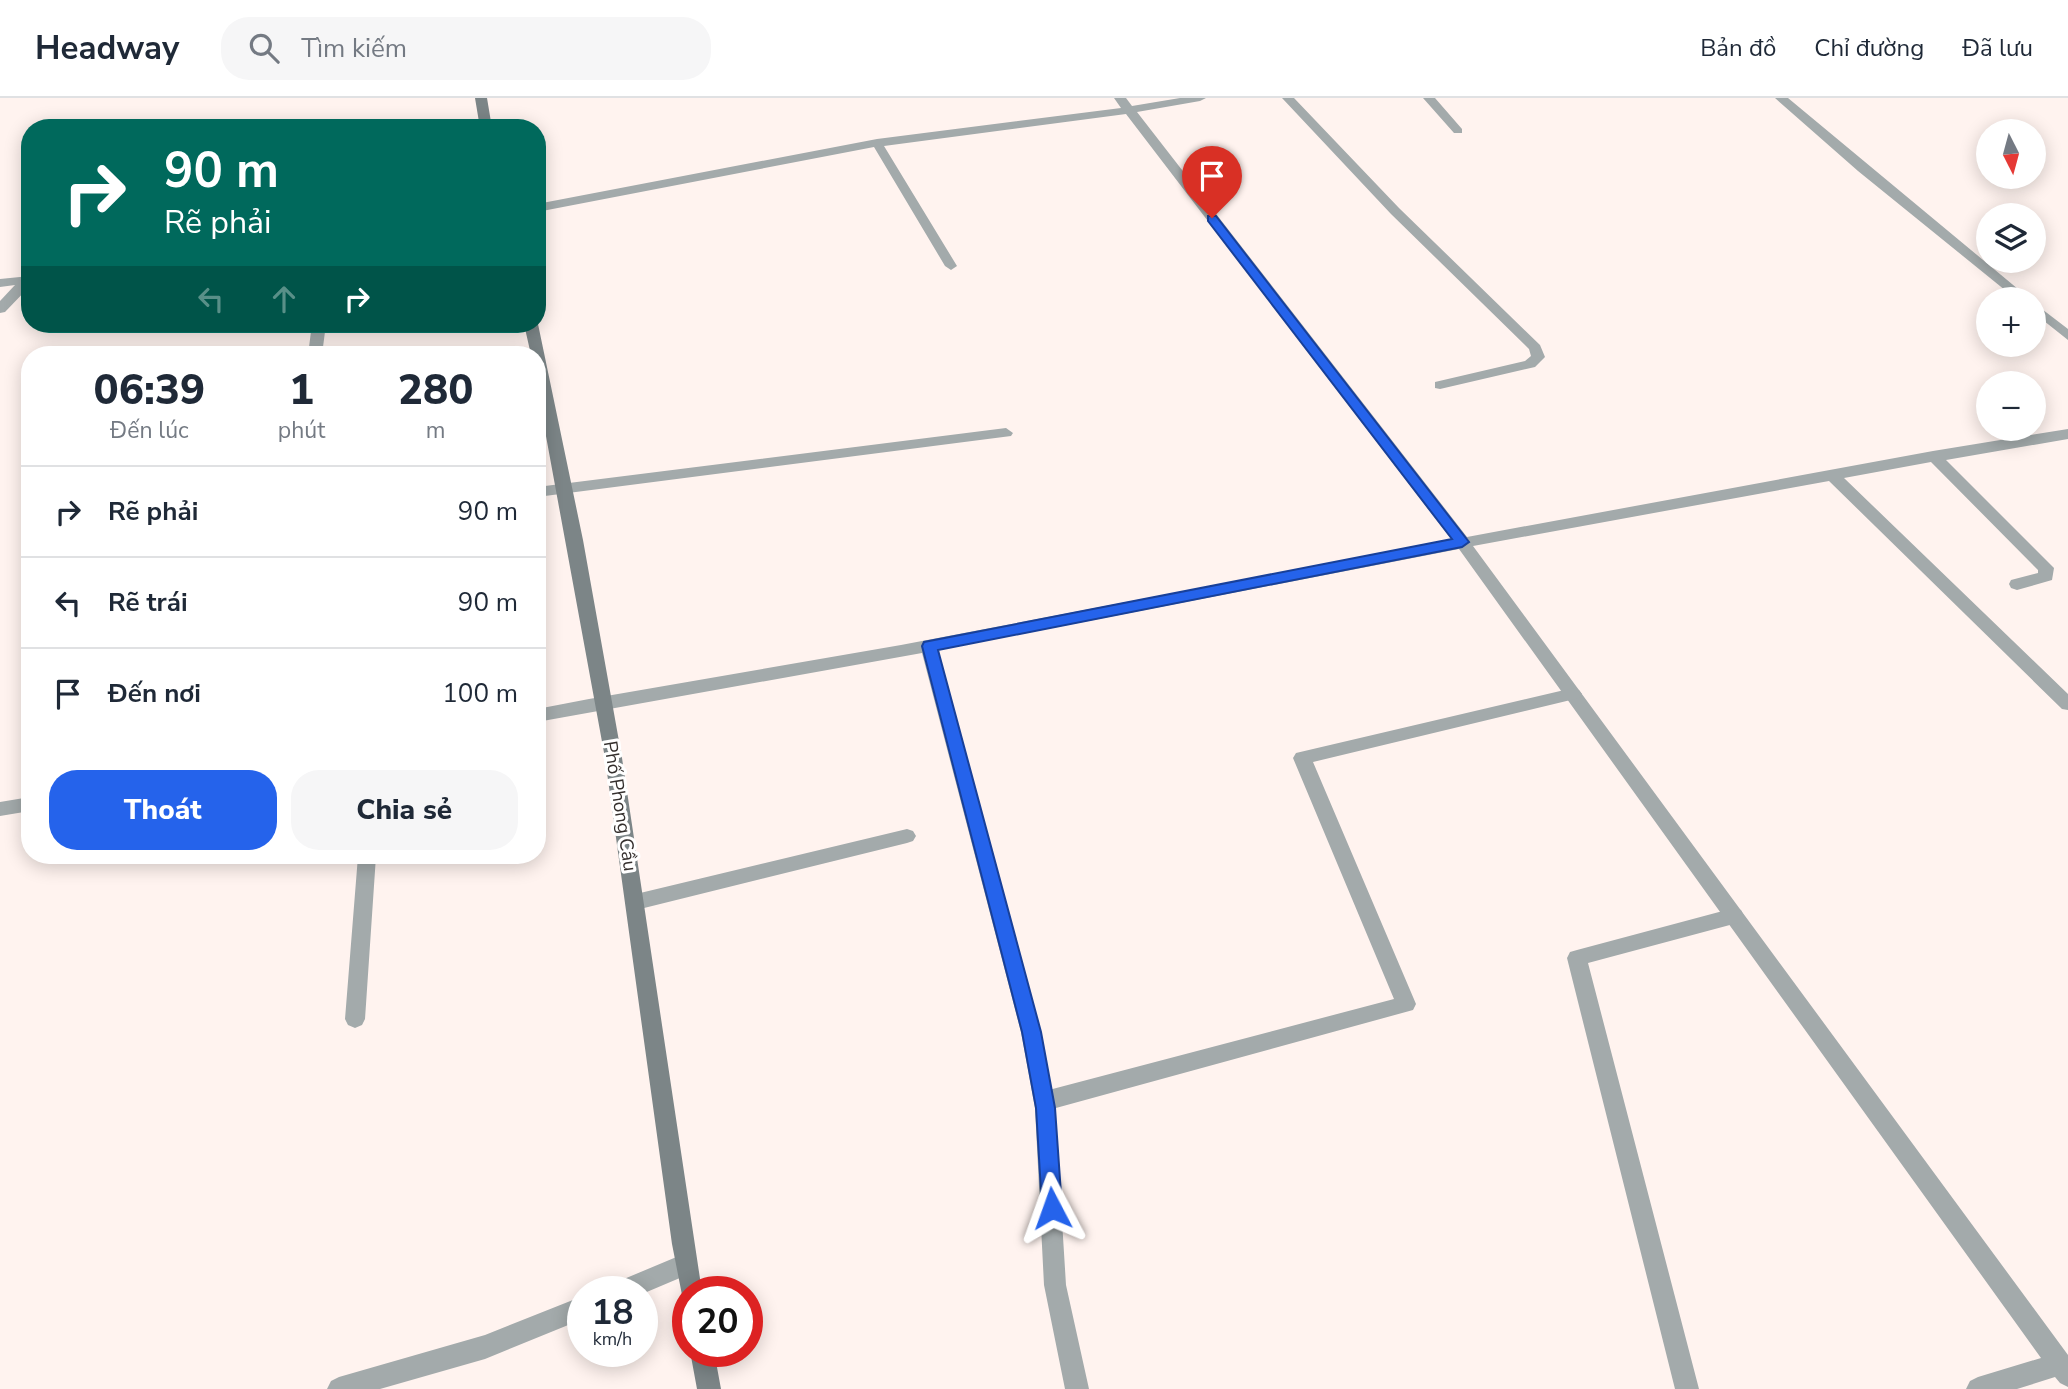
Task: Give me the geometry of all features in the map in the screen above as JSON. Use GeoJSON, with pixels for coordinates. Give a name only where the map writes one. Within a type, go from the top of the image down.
{"type":"FeatureCollection","features":[{"type":"Feature","properties":{"kind":"street"},"geometry":{"type":"LineString","coordinates":[[481,98],[484,119]]}},
{"type":"Feature","properties":{"kind":"street"},"geometry":{"type":"LineString","coordinates":[[546,206],[877,143],[1124,104],[1199,98]]}},
{"type":"Feature","properties":{"kind":"street"},"geometry":{"type":"LineString","coordinates":[[1288,98],[1395,211],[1535,348],[1538,357],[1530,364],[1440,384]]}},
{"type":"Feature","properties":{"kind":"street"},"geometry":{"type":"LineString","coordinates":[[1429,98],[1458,131]]}},
{"type":"Feature","properties":{"kind":"street"},"geometry":{"type":"LineString","coordinates":[[1781,98],[1862,168],[2009,287]]}},
{"type":"Feature","properties":{"kind":"street"},"geometry":{"type":"LineString","coordinates":[[1124,104],[1462,542],[2064,1370],[1978,1389]]}},
{"type":"Feature","properties":{"kind":"street"},"geometry":{"type":"LineString","coordinates":[[877,143],[951,266]]}},
{"type":"Feature","properties":{"kind":"street"},"geometry":{"type":"LineString","coordinates":[[0,283],[21,281]]}},
{"type":"Feature","properties":{"kind":"street"},"geometry":{"type":"LineString","coordinates":[[0,309],[21,288]]}},
{"type":"Feature","properties":{"kind":"street"},"geometry":{"type":"LineString","coordinates":[[2046,317],[2068,336]]}},
{"type":"Feature","properties":{"kind":"street","name":"Phố Phong Cầu"},"geometry":{"type":"LineString","coordinates":[[546,395],[566,489],[604,702],[636,902],[688,1276]]}},
{"type":"Feature","properties":{"kind":"street"},"geometry":{"type":"LineString","coordinates":[[546,491],[1006,433]]}},
{"type":"Feature","properties":{"kind":"street"},"geometry":{"type":"LineString","coordinates":[[546,714],[929,646],[1462,542],[2068,434]]}},
{"type":"Feature","properties":{"kind":"street"},"geometry":{"type":"LineString","coordinates":[[1933,456],[2046,568],[2046,576],[2017,584]]}},
{"type":"Feature","properties":{"kind":"street"},"geometry":{"type":"LineString","coordinates":[[1833,476],[2068,704]]}},
{"type":"Feature","properties":{"kind":"street"},"geometry":{"type":"LineString","coordinates":[[929,646],[1016,969],[1045,1101],[1055,1285],[1077,1389]]}},
{"type":"Feature","properties":{"kind":"street"},"geometry":{"type":"LineString","coordinates":[[1045,1101],[1406,1004],[1302,758],[1573,695]]}},
{"type":"Feature","properties":{"kind":"street"},"geometry":{"type":"LineString","coordinates":[[0,809],[21,806]]}},
{"type":"Feature","properties":{"kind":"street"},"geometry":{"type":"LineString","coordinates":[[636,902],[907,836]]}},
{"type":"Feature","properties":{"kind":"street"},"geometry":{"type":"LineString","coordinates":[[355,1019],[367,864]]}},
{"type":"Feature","properties":{"kind":"street"},"geometry":{"type":"LineString","coordinates":[[1686,1389],[1577,958],[1734,916]]}},
{"type":"Feature","properties":{"kind":"street"},"geometry":{"type":"LineString","coordinates":[[658,1276],[686,1264]]}},
{"type":"Feature","properties":{"kind":"street"},"geometry":{"type":"LineString","coordinates":[[339,1389],[485,1347],[567,1314]]}},
{"type":"Feature","properties":{"kind":"street"},"geometry":{"type":"LineString","coordinates":[[705,1367],[709,1389]]}},
{"type":"Feature","properties":{"kind":"route"},"geometry":{"type":"LineString","coordinates":[[1052,1208],[1045,1108],[1031,1032],[929,646],[1462,542],[1212,218]]}}]}
